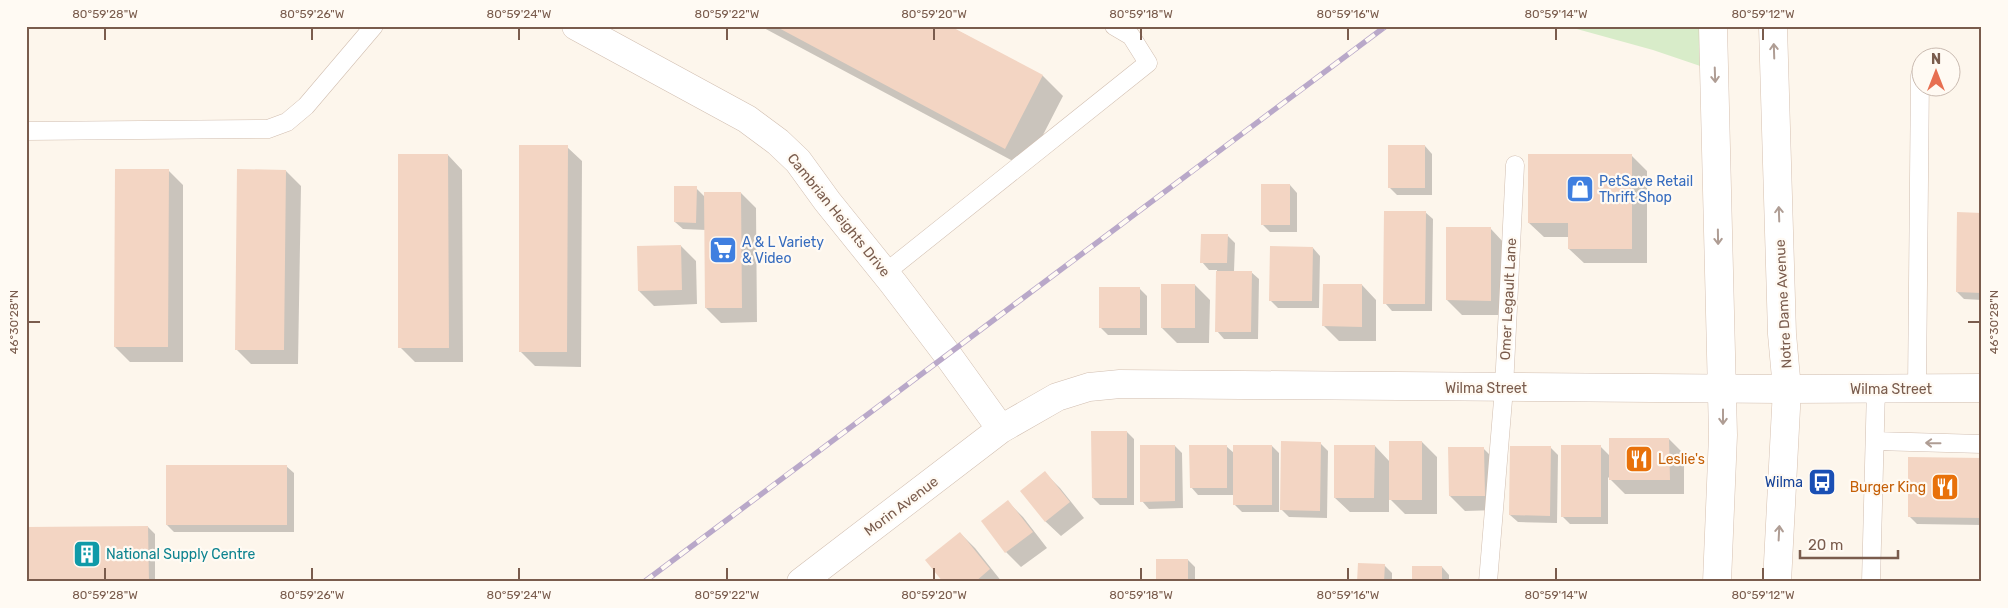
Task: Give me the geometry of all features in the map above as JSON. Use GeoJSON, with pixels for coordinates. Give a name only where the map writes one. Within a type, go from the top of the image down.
{"type":"FeatureCollection","features":[{"type":"Feature","properties":{"kind":"street","name":"Cambrian Heights Drive"},"geometry":{"type":"LineString","coordinates":[[576,26],[747,119],[778,142],[798,161],[827,202],[885,273],[947,354],[1001,430]]}},
{"type":"Feature","properties":{"kind":"street"},"geometry":{"type":"LineString","coordinates":[[1713,26],[1724,435],[1717,582]]}},
{"type":"Feature","properties":{"kind":"street","name":"Notre Dame Avenue"},"geometry":{"type":"LineString","coordinates":[[1774,26],[1782,334],[1787,389],[1777,582]]}},
{"type":"Feature","properties":{"kind":"street","name":"Wilma Street"},"geometry":{"type":"LineString","coordinates":[[1001,430],[1057,396],[1089,387],[1120,384],[1504,388],[1982,388]]}},
{"type":"Feature","properties":{"kind":"street","name":"Morin Avenue"},"geometry":{"type":"LineString","coordinates":[[801,582],[1001,430]]}},
{"type":"Feature","properties":{"kind":"lane"},"geometry":{"type":"LineString","coordinates":[[26,131],[268,129],[287,122],[306,106],[374,26]]}},
{"type":"Feature","properties":{"kind":"lane"},"geometry":{"type":"LineString","coordinates":[[885,273],[1148,63],[1131,36],[1114,26]]}},
{"type":"Feature","properties":{"kind":"lane"},"geometry":{"type":"LineString","coordinates":[[1917,388],[1920,98]]}},
{"type":"Feature","properties":{"kind":"lane","name":"Omer Legault Lane"},"geometry":{"type":"LineString","coordinates":[[1488,582],[1504,388],[1515,165]]}},
{"type":"Feature","properties":{"kind":"lane"},"geometry":{"type":"LineString","coordinates":[[1871,582],[1876,388]]}},
{"type":"Feature","properties":{"kind":"lane"},"geometry":{"type":"LineString","coordinates":[[1875,441],[1982,444]]}},
{"type":"Feature","properties":{"kind":"green space"},"geometry":{"type":"Polygon","coordinates":[[[1566,26],[1710,26],[1712,70],[1653,50],[1566,26]]]}},
{"type":"Feature","properties":{"kind":"building"},"geometry":{"type":"Polygon","coordinates":[[[775,26],[950,26],[1043,75],[1005,149],[775,26]]]}},
{"type":"Feature","properties":{"kind":"building"},"geometry":{"type":"Polygon","coordinates":[[[519,145],[568,145],[567,352],[519,352],[519,145]]]}},
{"type":"Feature","properties":{"kind":"building"},"geometry":{"type":"Polygon","coordinates":[[[1388,145],[1425,145],[1425,188],[1388,188],[1388,145]]]}},
{"type":"Feature","properties":{"kind":"building"},"geometry":{"type":"Polygon","coordinates":[[[398,154],[448,154],[449,348],[398,348],[398,154]]]}},
{"type":"Feature","properties":{"kind":"building","name":"PetSave Retail Thrift Shop"},"geometry":{"type":"Polygon","coordinates":[[[1528,154],[1632,154],[1632,249],[1568,249],[1568,223],[1528,223],[1528,154]]]}},
{"type":"Feature","properties":{"kind":"building"},"geometry":{"type":"Polygon","coordinates":[[[115,169],[169,169],[168,347],[114,347],[115,169]]]}},
{"type":"Feature","properties":{"kind":"building"},"geometry":{"type":"Polygon","coordinates":[[[237,169],[286,170],[284,350],[235,350],[237,169]]]}},
{"type":"Feature","properties":{"kind":"building"},"geometry":{"type":"Polygon","coordinates":[[[1261,184],[1290,184],[1290,225],[1261,225],[1261,184]]]}},
{"type":"Feature","properties":{"kind":"building"},"geometry":{"type":"Polygon","coordinates":[[[674,186],[697,186],[696,223],[674,222],[674,186]]]}},
{"type":"Feature","properties":{"kind":"building","name":"A & L Variety & Video"},"geometry":{"type":"Polygon","coordinates":[[[704,192],[741,192],[742,308],[705,308],[704,192]]]}},
{"type":"Feature","properties":{"kind":"building"},"geometry":{"type":"Polygon","coordinates":[[[1384,211],[1426,211],[1425,304],[1383,304],[1384,211]]]}},
{"type":"Feature","properties":{"kind":"building"},"geometry":{"type":"Polygon","coordinates":[[[1957,212],[1982,213],[1982,293],[1956,292],[1957,212]]]}},
{"type":"Feature","properties":{"kind":"building"},"geometry":{"type":"Polygon","coordinates":[[[1446,227],[1491,227],[1491,301],[1446,300],[1446,227]]]}},
{"type":"Feature","properties":{"kind":"building"},"geometry":{"type":"Polygon","coordinates":[[[1201,234],[1228,234],[1227,263],[1200,263],[1201,234]]]}},
{"type":"Feature","properties":{"kind":"building"},"geometry":{"type":"Polygon","coordinates":[[[681,245],[682,290],[638,291],[637,246],[681,245]]]}},
{"type":"Feature","properties":{"kind":"building"},"geometry":{"type":"Polygon","coordinates":[[[1270,246],[1313,247],[1312,301],[1269,301],[1270,246]]]}},
{"type":"Feature","properties":{"kind":"building"},"geometry":{"type":"Polygon","coordinates":[[[1216,271],[1252,271],[1251,332],[1215,332],[1216,271]]]}},
{"type":"Feature","properties":{"kind":"building"},"geometry":{"type":"Polygon","coordinates":[[[1161,284],[1195,284],[1195,328],[1161,328],[1161,284]]]}},
{"type":"Feature","properties":{"kind":"building"},"geometry":{"type":"Polygon","coordinates":[[[1323,284],[1362,284],[1362,327],[1322,326],[1323,284]]]}},
{"type":"Feature","properties":{"kind":"building"},"geometry":{"type":"Polygon","coordinates":[[[1099,287],[1140,287],[1140,328],[1099,328],[1099,287]]]}},
{"type":"Feature","properties":{"kind":"building"},"geometry":{"type":"Polygon","coordinates":[[[1091,431],[1127,431],[1127,498],[1092,498],[1091,431]]]}},
{"type":"Feature","properties":{"kind":"building","name":"Leslie's"},"geometry":{"type":"Polygon","coordinates":[[[1609,438],[1669,438],[1670,480],[1609,480],[1609,438]]]}},
{"type":"Feature","properties":{"kind":"building"},"geometry":{"type":"Polygon","coordinates":[[[1281,441],[1321,442],[1320,511],[1280,510],[1281,441]]]}},
{"type":"Feature","properties":{"kind":"building"},"geometry":{"type":"Polygon","coordinates":[[[1389,441],[1422,441],[1422,500],[1389,500],[1389,441]]]}},
{"type":"Feature","properties":{"kind":"building"},"geometry":{"type":"Polygon","coordinates":[[[1140,445],[1175,445],[1175,501],[1140,502],[1140,445]]]}},
{"type":"Feature","properties":{"kind":"building"},"geometry":{"type":"Polygon","coordinates":[[[1189,445],[1227,445],[1227,488],[1190,488],[1189,445]]]}},
{"type":"Feature","properties":{"kind":"building"},"geometry":{"type":"Polygon","coordinates":[[[1233,445],[1272,445],[1272,505],[1233,505],[1233,445]]]}},
{"type":"Feature","properties":{"kind":"building"},"geometry":{"type":"Polygon","coordinates":[[[1334,445],[1375,445],[1374,498],[1334,498],[1334,445]]]}},
{"type":"Feature","properties":{"kind":"building"},"geometry":{"type":"Polygon","coordinates":[[[1561,445],[1601,445],[1601,517],[1561,517],[1561,445]]]}},
{"type":"Feature","properties":{"kind":"building"},"geometry":{"type":"Polygon","coordinates":[[[1510,446],[1551,446],[1550,516],[1509,515],[1510,446]]]}},
{"type":"Feature","properties":{"kind":"building"},"geometry":{"type":"Polygon","coordinates":[[[1448,447],[1484,447],[1485,496],[1449,496],[1448,447]]]}},
{"type":"Feature","properties":{"kind":"building","name":"Burger King"},"geometry":{"type":"Polygon","coordinates":[[[1908,457],[1982,458],[1982,518],[1908,517],[1908,457]]]}},
{"type":"Feature","properties":{"kind":"building"},"geometry":{"type":"Polygon","coordinates":[[[166,465],[287,465],[287,525],[166,525],[166,465]]]}},
{"type":"Feature","properties":{"kind":"building"},"geometry":{"type":"Polygon","coordinates":[[[1045,471],[1070,502],[1045,522],[1020,491],[1045,471]]]}},
{"type":"Feature","properties":{"kind":"building"},"geometry":{"type":"Polygon","coordinates":[[[1008,500],[1033,532],[1005,553],[981,521],[1008,500]]]}},
{"type":"Feature","properties":{"kind":"building","name":"National Supply Centre"},"geometry":{"type":"Polygon","coordinates":[[[148,526],[149,582],[26,582],[26,527],[148,526]]]}},
{"type":"Feature","properties":{"kind":"building"},"geometry":{"type":"Polygon","coordinates":[[[960,532],[990,569],[975,582],[943,582],[925,560],[960,532]]]}},
{"type":"Feature","properties":{"kind":"building"},"geometry":{"type":"Polygon","coordinates":[[[1156,559],[1188,559],[1188,582],[1156,582],[1156,559]]]}},
{"type":"Feature","properties":{"kind":"building"},"geometry":{"type":"Polygon","coordinates":[[[1358,563],[1385,564],[1384,582],[1357,582],[1358,563]]]}},
{"type":"Feature","properties":{"kind":"building"},"geometry":{"type":"Polygon","coordinates":[[[1412,566],[1442,566],[1442,582],[1412,582],[1412,566]]]}},
{"type":"Feature","properties":{"kind":"railway"},"geometry":{"type":"LineString","coordinates":[[644,582],[1386,26]]}},
{"type":"Feature","properties":{"kind":"place","name":"PetSave Retail Thrift Shop"},"geometry":{"type":"Point","coordinates":[1580,189]}},
{"type":"Feature","properties":{"kind":"place","name":"A & L Variety & Video"},"geometry":{"type":"Point","coordinates":[723,250]}},
{"type":"Feature","properties":{"kind":"place","name":"Leslie's"},"geometry":{"type":"Point","coordinates":[1639,459]}},
{"type":"Feature","properties":{"kind":"place","name":"Wilma"},"geometry":{"type":"Point","coordinates":[1822,482]}},
{"type":"Feature","properties":{"kind":"place","name":"Burger King"},"geometry":{"type":"Point","coordinates":[1945,487]}},
{"type":"Feature","properties":{"kind":"place","name":"National Supply Centre"},"geometry":{"type":"Point","coordinates":[87,554]}}]}
